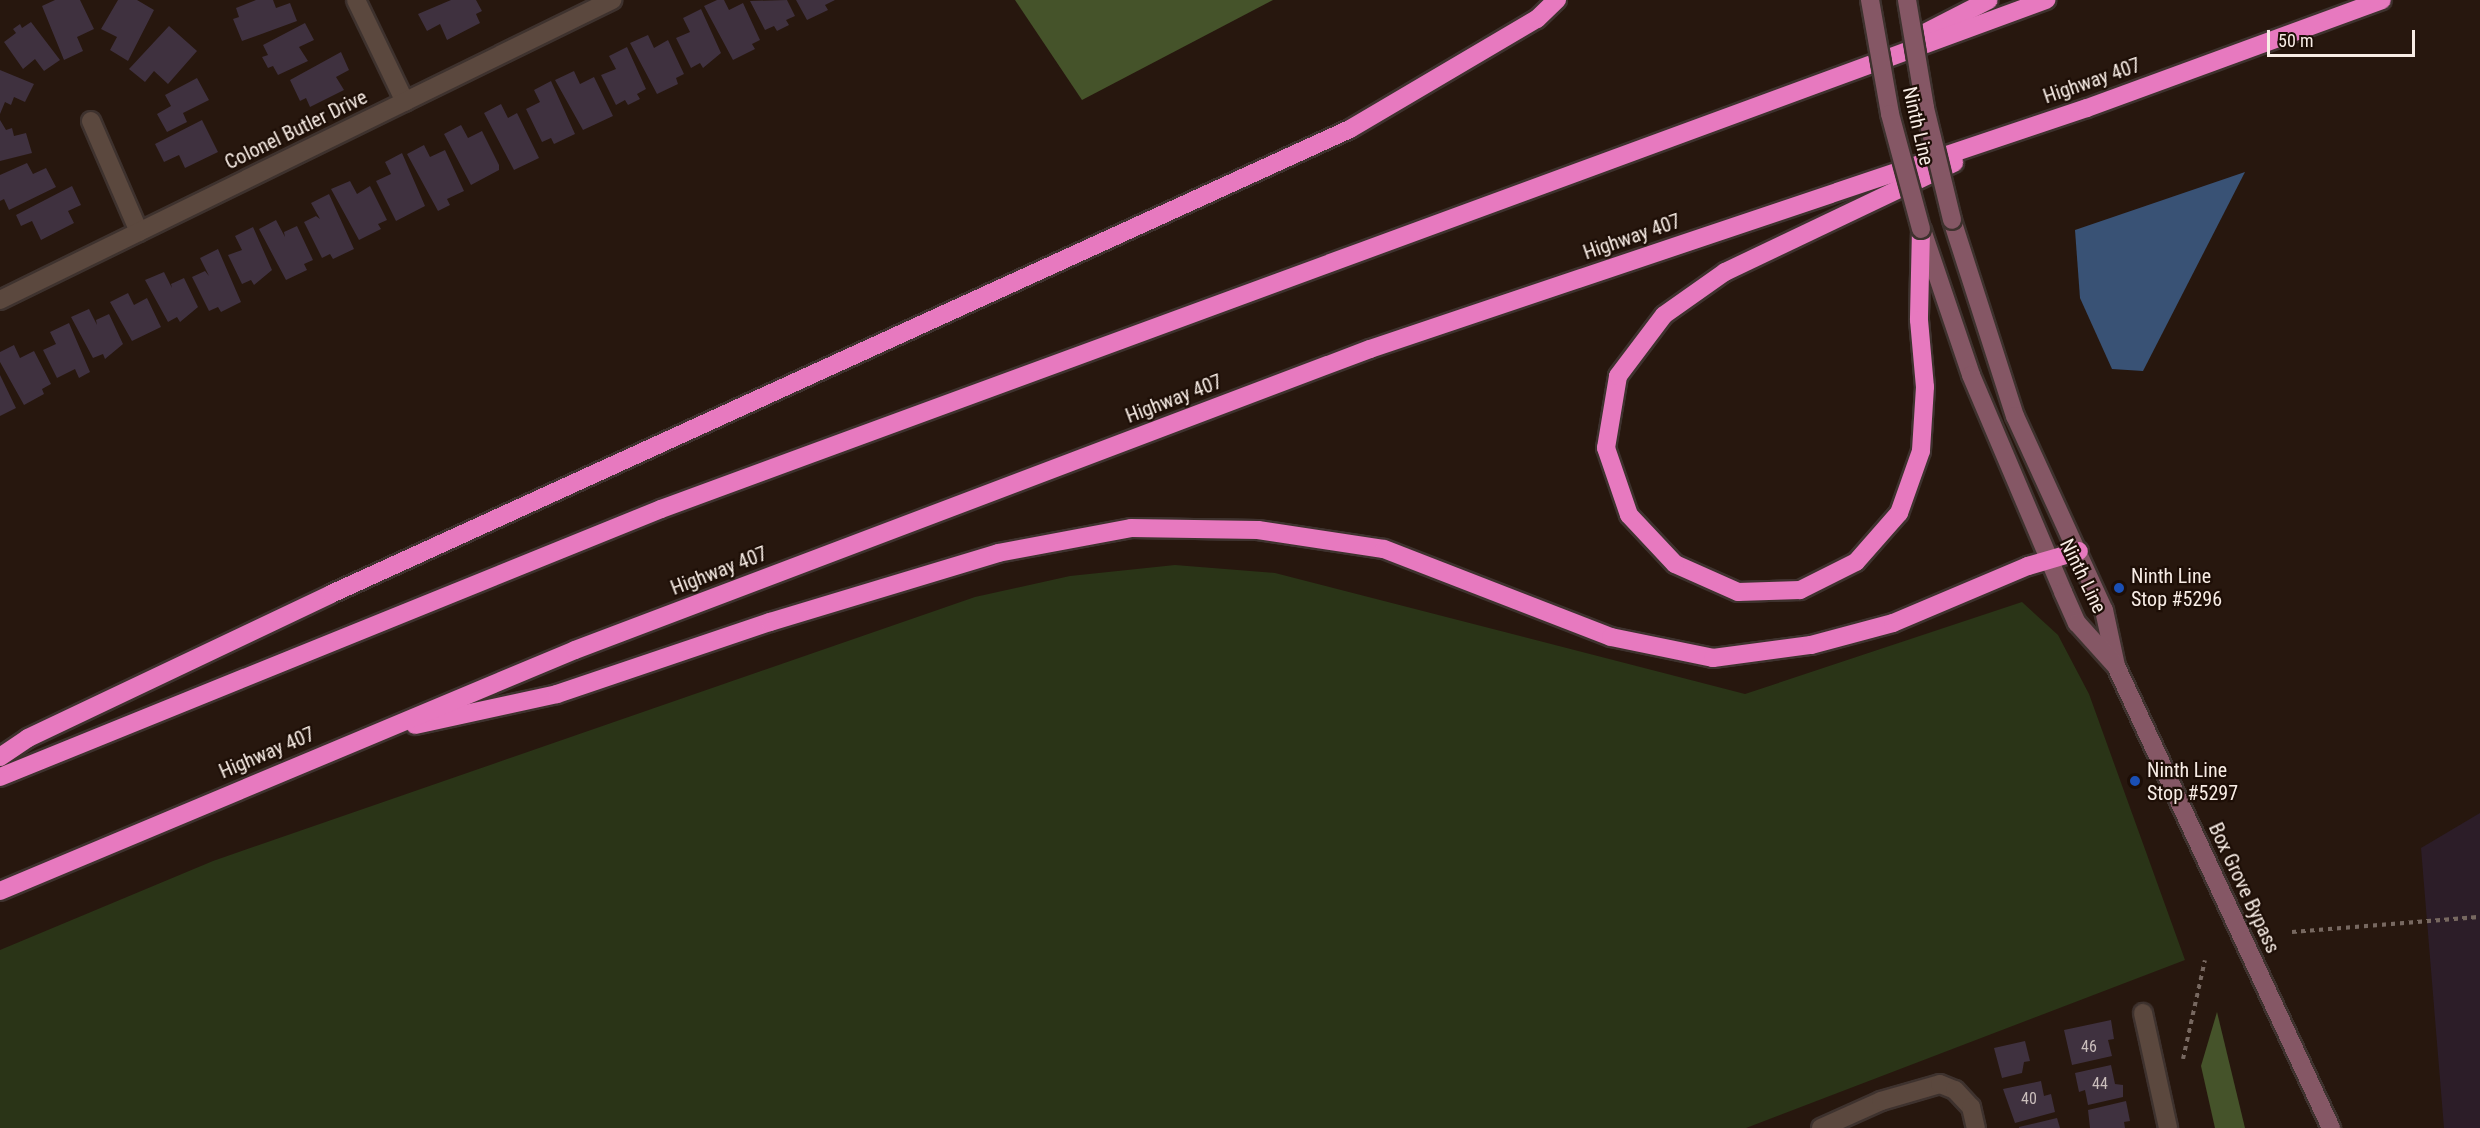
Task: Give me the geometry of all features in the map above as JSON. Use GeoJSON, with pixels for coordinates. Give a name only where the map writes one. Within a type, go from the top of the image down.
{"type":"FeatureCollection","features":[{"type":"Feature","properties":{"kind":"highway"},"geometry":{"type":"LineString","coordinates":[[0,757],[28,738],[331,594],[1350,129],[1536,19],[1557,0]]}},
{"type":"Feature","properties":{"kind":"highway"},"geometry":{"type":"LineString","coordinates":[[1845,75],[1989,0]]}},
{"type":"Feature","properties":{"kind":"highway"},"geometry":{"type":"LineString","coordinates":[[0,777],[661,509],[2046,0]]}},
{"type":"Feature","properties":{"kind":"highway","name":"Highway 407"},"geometry":{"type":"LineString","coordinates":[[0,891],[574,650],[1370,349],[2087,108],[2382,0]]}},
{"type":"Feature","properties":{"kind":"highway"},"geometry":{"type":"LineString","coordinates":[[1921,229],[1919,320],[1925,387],[1921,451],[1899,513],[1856,562],[1800,590],[1738,592],[1675,564],[1629,515],[1606,448],[1618,376],[1664,315],[1725,272],[2000,142],[2087,108]]}},
{"type":"Feature","properties":{"kind":"highway"},"geometry":{"type":"LineString","coordinates":[[368,735],[557,694],[770,622],[998,553],[1131,528],[1258,530],[1384,549],[1611,637],[1713,658],[1811,645],[1893,623],[2079,551]]}},
{"type":"Feature","properties":{"kind":"main road","name":"Ninth Line"},"geometry":{"type":"LineString","coordinates":[[1870,0],[1890,114],[1921,229],[1971,375],[2077,623],[2116,666]]}},
{"type":"Feature","properties":{"kind":"main road","name":"Ninth Line"},"geometry":{"type":"LineString","coordinates":[[1907,0],[1924,108],[1952,220],[2015,416],[2079,551],[2104,610],[2116,666]]}},
{"type":"Feature","properties":{"kind":"main road","name":"Box Grove Bypass"},"geometry":{"type":"LineString","coordinates":[[2116,666],[2331,1128]]}},
{"type":"Feature","properties":{"kind":"street"},"geometry":{"type":"LineString","coordinates":[[356,0],[405,102]]}},
{"type":"Feature","properties":{"kind":"street","name":"Colonel Butler Drive"},"geometry":{"type":"LineString","coordinates":[[0,300],[612,0]]}},
{"type":"Feature","properties":{"kind":"street"},"geometry":{"type":"LineString","coordinates":[[91,121],[139,232]]}},
{"type":"Feature","properties":{"kind":"street"},"geometry":{"type":"LineString","coordinates":[[2143,1013],[2168,1128]]}},
{"type":"Feature","properties":{"kind":"street"},"geometry":{"type":"LineString","coordinates":[[1821,1128],[1881,1101],[1940,1084],[1955,1090],[1971,1107],[1976,1128]]}},
{"type":"Feature","properties":{"kind":"path"},"geometry":{"type":"LineString","coordinates":[[2292,932],[2480,917]]}},
{"type":"Feature","properties":{"kind":"path"},"geometry":{"type":"LineString","coordinates":[[2183,1059],[2205,960]]}},
{"type":"Feature","properties":{"kind":"shaded area"},"geometry":{"type":"Polygon","coordinates":[[[2480,813],[2480,1128],[2444,1128],[2421,848],[2480,813]]]}},
{"type":"Feature","properties":{"kind":"green space"},"geometry":{"type":"Polygon","coordinates":[[[1015,0],[1273,0],[1082,100],[1015,0]]]}},
{"type":"Feature","properties":{"kind":"green space"},"geometry":{"type":"Polygon","coordinates":[[[1175,565],[1275,573],[1745,694],[2022,602],[2058,635],[2089,694],[2185,960],[1746,1128],[0,1128],[0,950],[213,861],[975,597],[1070,576],[1175,565]]]}},
{"type":"Feature","properties":{"kind":"green space"},"geometry":{"type":"Polygon","coordinates":[[[2217,1012],[2245,1128],[2215,1128],[2201,1066],[2217,1012]]]}},
{"type":"Feature","properties":{"kind":"water"},"geometry":{"type":"Polygon","coordinates":[[[2245,172],[2143,371],[2112,369],[2080,298],[2075,230],[2245,172]]]}},
{"type":"Feature","properties":{"kind":"building"},"geometry":{"type":"Polygon","coordinates":[[[55,0],[80,0],[94,29],[77,37],[83,51],[64,60],[42,6],[55,0]]]}},
{"type":"Feature","properties":{"kind":"building"},"geometry":{"type":"Polygon","coordinates":[[[118,0],[137,0],[154,10],[128,61],[110,50],[117,37],[101,29],[118,0]]]}},
{"type":"Feature","properties":{"kind":"building"},"geometry":{"type":"Polygon","coordinates":[[[256,0],[273,0],[276,8],[290,3],[297,21],[242,41],[233,19],[239,17],[236,8],[256,0]]]}},
{"type":"Feature","properties":{"kind":"building"},"geometry":{"type":"Polygon","coordinates":[[[451,0],[476,0],[482,11],[476,14],[480,23],[447,40],[440,24],[427,31],[418,14],[451,0]]]}},
{"type":"Feature","properties":{"kind":"building"},"geometry":{"type":"Polygon","coordinates":[[[717,0],[724,0],[729,10],[743,3],[760,40],[752,44],[755,49],[733,60],[704,6],[717,0]]]}},
{"type":"Feature","properties":{"kind":"building"},"geometry":{"type":"Polygon","coordinates":[[[787,0],[795,16],[786,20],[789,25],[777,31],[774,26],[765,30],[750,1],[787,0]]]}},
{"type":"Feature","properties":{"kind":"building"},"geometry":{"type":"Polygon","coordinates":[[[796,0],[835,0],[825,5],[828,10],[807,20],[796,0]]]}},
{"type":"Feature","properties":{"kind":"building"},"geometry":{"type":"Polygon","coordinates":[[[701,9],[721,53],[703,68],[700,63],[691,68],[676,38],[690,32],[683,18],[701,9]]]}},
{"type":"Feature","properties":{"kind":"building"},"geometry":{"type":"Polygon","coordinates":[[[31,22],[60,60],[44,71],[35,59],[23,69],[4,42],[16,33],[13,29],[20,24],[22,28],[31,22]]]}},
{"type":"Feature","properties":{"kind":"building"},"geometry":{"type":"Polygon","coordinates":[[[305,23],[314,40],[299,47],[308,61],[278,75],[273,66],[268,68],[262,57],[268,55],[263,45],[305,23]]]}},
{"type":"Feature","properties":{"kind":"building"},"geometry":{"type":"Polygon","coordinates":[[[169,26],[197,51],[168,84],[154,71],[145,82],[129,69],[169,26]]]}},
{"type":"Feature","properties":{"kind":"building"},"geometry":{"type":"Polygon","coordinates":[[[648,35],[654,48],[668,40],[684,74],[676,78],[678,84],[657,94],[630,43],[648,35]]]}},
{"type":"Feature","properties":{"kind":"building"},"geometry":{"type":"Polygon","coordinates":[[[627,47],[646,89],[637,94],[640,99],[628,105],[625,100],[616,105],[601,75],[616,69],[609,56],[627,47]]]}},
{"type":"Feature","properties":{"kind":"building"},"geometry":{"type":"Polygon","coordinates":[[[341,52],[349,70],[336,77],[344,90],[310,107],[306,98],[300,101],[290,80],[341,52]]]}},
{"type":"Feature","properties":{"kind":"building"},"geometry":{"type":"Polygon","coordinates":[[[0,70],[34,84],[25,102],[14,97],[11,105],[5,102],[0,114],[0,70]]]}},
{"type":"Feature","properties":{"kind":"building"},"geometry":{"type":"Polygon","coordinates":[[[574,71],[580,84],[594,77],[613,116],[583,130],[555,80],[574,71]]]}},
{"type":"Feature","properties":{"kind":"building"},"geometry":{"type":"Polygon","coordinates":[[[197,78],[209,100],[183,113],[187,122],[167,132],[157,114],[171,106],[165,95],[197,78]]]}},
{"type":"Feature","properties":{"kind":"building"},"geometry":{"type":"Polygon","coordinates":[[[551,81],[575,134],[554,144],[551,138],[542,142],[526,109],[540,102],[534,90],[551,81]]]}},
{"type":"Feature","properties":{"kind":"building"},"geometry":{"type":"Polygon","coordinates":[[[501,104],[508,118],[517,113],[539,158],[514,170],[484,113],[501,104]]]}},
{"type":"Feature","properties":{"kind":"building"},"geometry":{"type":"Polygon","coordinates":[[[0,120],[6,130],[12,128],[14,136],[26,133],[32,153],[0,161],[0,120]]]}},
{"type":"Feature","properties":{"kind":"building"},"geometry":{"type":"Polygon","coordinates":[[[202,120],[218,152],[185,168],[179,155],[164,162],[155,144],[202,120]]]}},
{"type":"Feature","properties":{"kind":"building"},"geometry":{"type":"Polygon","coordinates":[[[461,125],[468,138],[482,131],[499,165],[499,170],[471,185],[444,134],[461,125]]]}},
{"type":"Feature","properties":{"kind":"building"},"geometry":{"type":"Polygon","coordinates":[[[424,145],[430,157],[445,150],[464,191],[447,199],[450,205],[438,211],[407,154],[424,145]]]}},
{"type":"Feature","properties":{"kind":"building"},"geometry":{"type":"Polygon","coordinates":[[[402,153],[425,206],[396,221],[376,181],[391,174],[385,162],[402,153]]]}},
{"type":"Feature","properties":{"kind":"building"},"geometry":{"type":"Polygon","coordinates":[[[27,163],[33,174],[46,168],[56,187],[9,210],[4,199],[0,201],[0,175],[27,163]]]}},
{"type":"Feature","properties":{"kind":"building"},"geometry":{"type":"Polygon","coordinates":[[[350,181],[357,194],[370,186],[387,220],[378,224],[381,229],[359,240],[331,189],[350,181]]]}},
{"type":"Feature","properties":{"kind":"building"},"geometry":{"type":"Polygon","coordinates":[[[72,186],[81,205],[68,211],[74,223],[41,240],[32,221],[21,226],[16,215],[72,186]]]}},
{"type":"Feature","properties":{"kind":"building"},"geometry":{"type":"Polygon","coordinates":[[[329,194],[354,249],[333,259],[330,254],[322,258],[304,222],[316,216],[320,219],[311,203],[329,194]]]}},
{"type":"Feature","properties":{"kind":"building"},"geometry":{"type":"Polygon","coordinates":[[[276,220],[285,237],[284,232],[297,226],[313,260],[304,264],[307,270],[286,280],[259,229],[276,220]]]}},
{"type":"Feature","properties":{"kind":"building"},"geometry":{"type":"Polygon","coordinates":[[[253,227],[272,270],[254,285],[251,280],[242,284],[228,255],[242,250],[235,236],[253,227]]]}},
{"type":"Feature","properties":{"kind":"building"},"geometry":{"type":"Polygon","coordinates":[[[218,249],[241,302],[221,312],[218,307],[209,311],[192,277],[205,271],[209,276],[200,258],[218,249]]]}},
{"type":"Feature","properties":{"kind":"building"},"geometry":{"type":"Polygon","coordinates":[[[164,272],[172,288],[171,284],[184,278],[198,307],[180,322],[177,317],[168,322],[145,280],[164,272]]]}},
{"type":"Feature","properties":{"kind":"building"},"geometry":{"type":"Polygon","coordinates":[[[128,293],[134,305],[147,298],[161,327],[132,341],[110,302],[128,293]]]}},
{"type":"Feature","properties":{"kind":"building"},"geometry":{"type":"Polygon","coordinates":[[[89,309],[97,325],[96,320],[109,314],[123,344],[105,359],[103,354],[93,358],[71,317],[89,309]]]}},
{"type":"Feature","properties":{"kind":"building"},"geometry":{"type":"Polygon","coordinates":[[[69,323],[90,372],[79,378],[75,369],[57,378],[43,350],[56,344],[50,332],[69,323]]]}},
{"type":"Feature","properties":{"kind":"building"},"geometry":{"type":"Polygon","coordinates":[[[14,345],[20,358],[34,351],[51,384],[42,389],[44,394],[24,405],[0,362],[0,352],[14,345]]]}},
{"type":"Feature","properties":{"kind":"building"},"geometry":{"type":"Polygon","coordinates":[[[0,375],[16,408],[0,416],[0,375]]]}},
{"type":"Feature","properties":{"kind":"building"},"geometry":{"type":"Polygon","coordinates":[[[2111,1020],[2114,1039],[2108,1040],[2112,1056],[2072,1065],[2064,1030],[2111,1020]]]}},
{"type":"Feature","properties":{"kind":"building"},"geometry":{"type":"Polygon","coordinates":[[[2025,1041],[2030,1061],[2024,1062],[2022,1073],[2002,1078],[1994,1048],[2025,1041]]]}},
{"type":"Feature","properties":{"kind":"building"},"geometry":{"type":"Polygon","coordinates":[[[2111,1065],[2115,1084],[2123,1085],[2123,1097],[2088,1105],[2085,1090],[2079,1092],[2075,1073],[2111,1065]]]}},
{"type":"Feature","properties":{"kind":"building"},"geometry":{"type":"Polygon","coordinates":[[[2041,1081],[2044,1096],[2051,1094],[2055,1112],[2015,1123],[2003,1089],[2041,1081]]]}},
{"type":"Feature","properties":{"kind":"building"},"geometry":{"type":"Polygon","coordinates":[[[2126,1101],[2130,1121],[2124,1122],[2125,1128],[2090,1128],[2088,1110],[2126,1101]]]}},
{"type":"Feature","properties":{"kind":"building"},"geometry":{"type":"Polygon","coordinates":[[[2057,1118],[2060,1128],[2019,1128],[2019,1127],[2057,1118]]]}},
{"type":"Feature","properties":{"kind":"place","name":"Ninth Line Stop #5296"},"geometry":{"type":"Point","coordinates":[2119,588]}},
{"type":"Feature","properties":{"kind":"place","name":"Ninth Line Stop #5297"},"geometry":{"type":"Point","coordinates":[2135,781]}}]}
